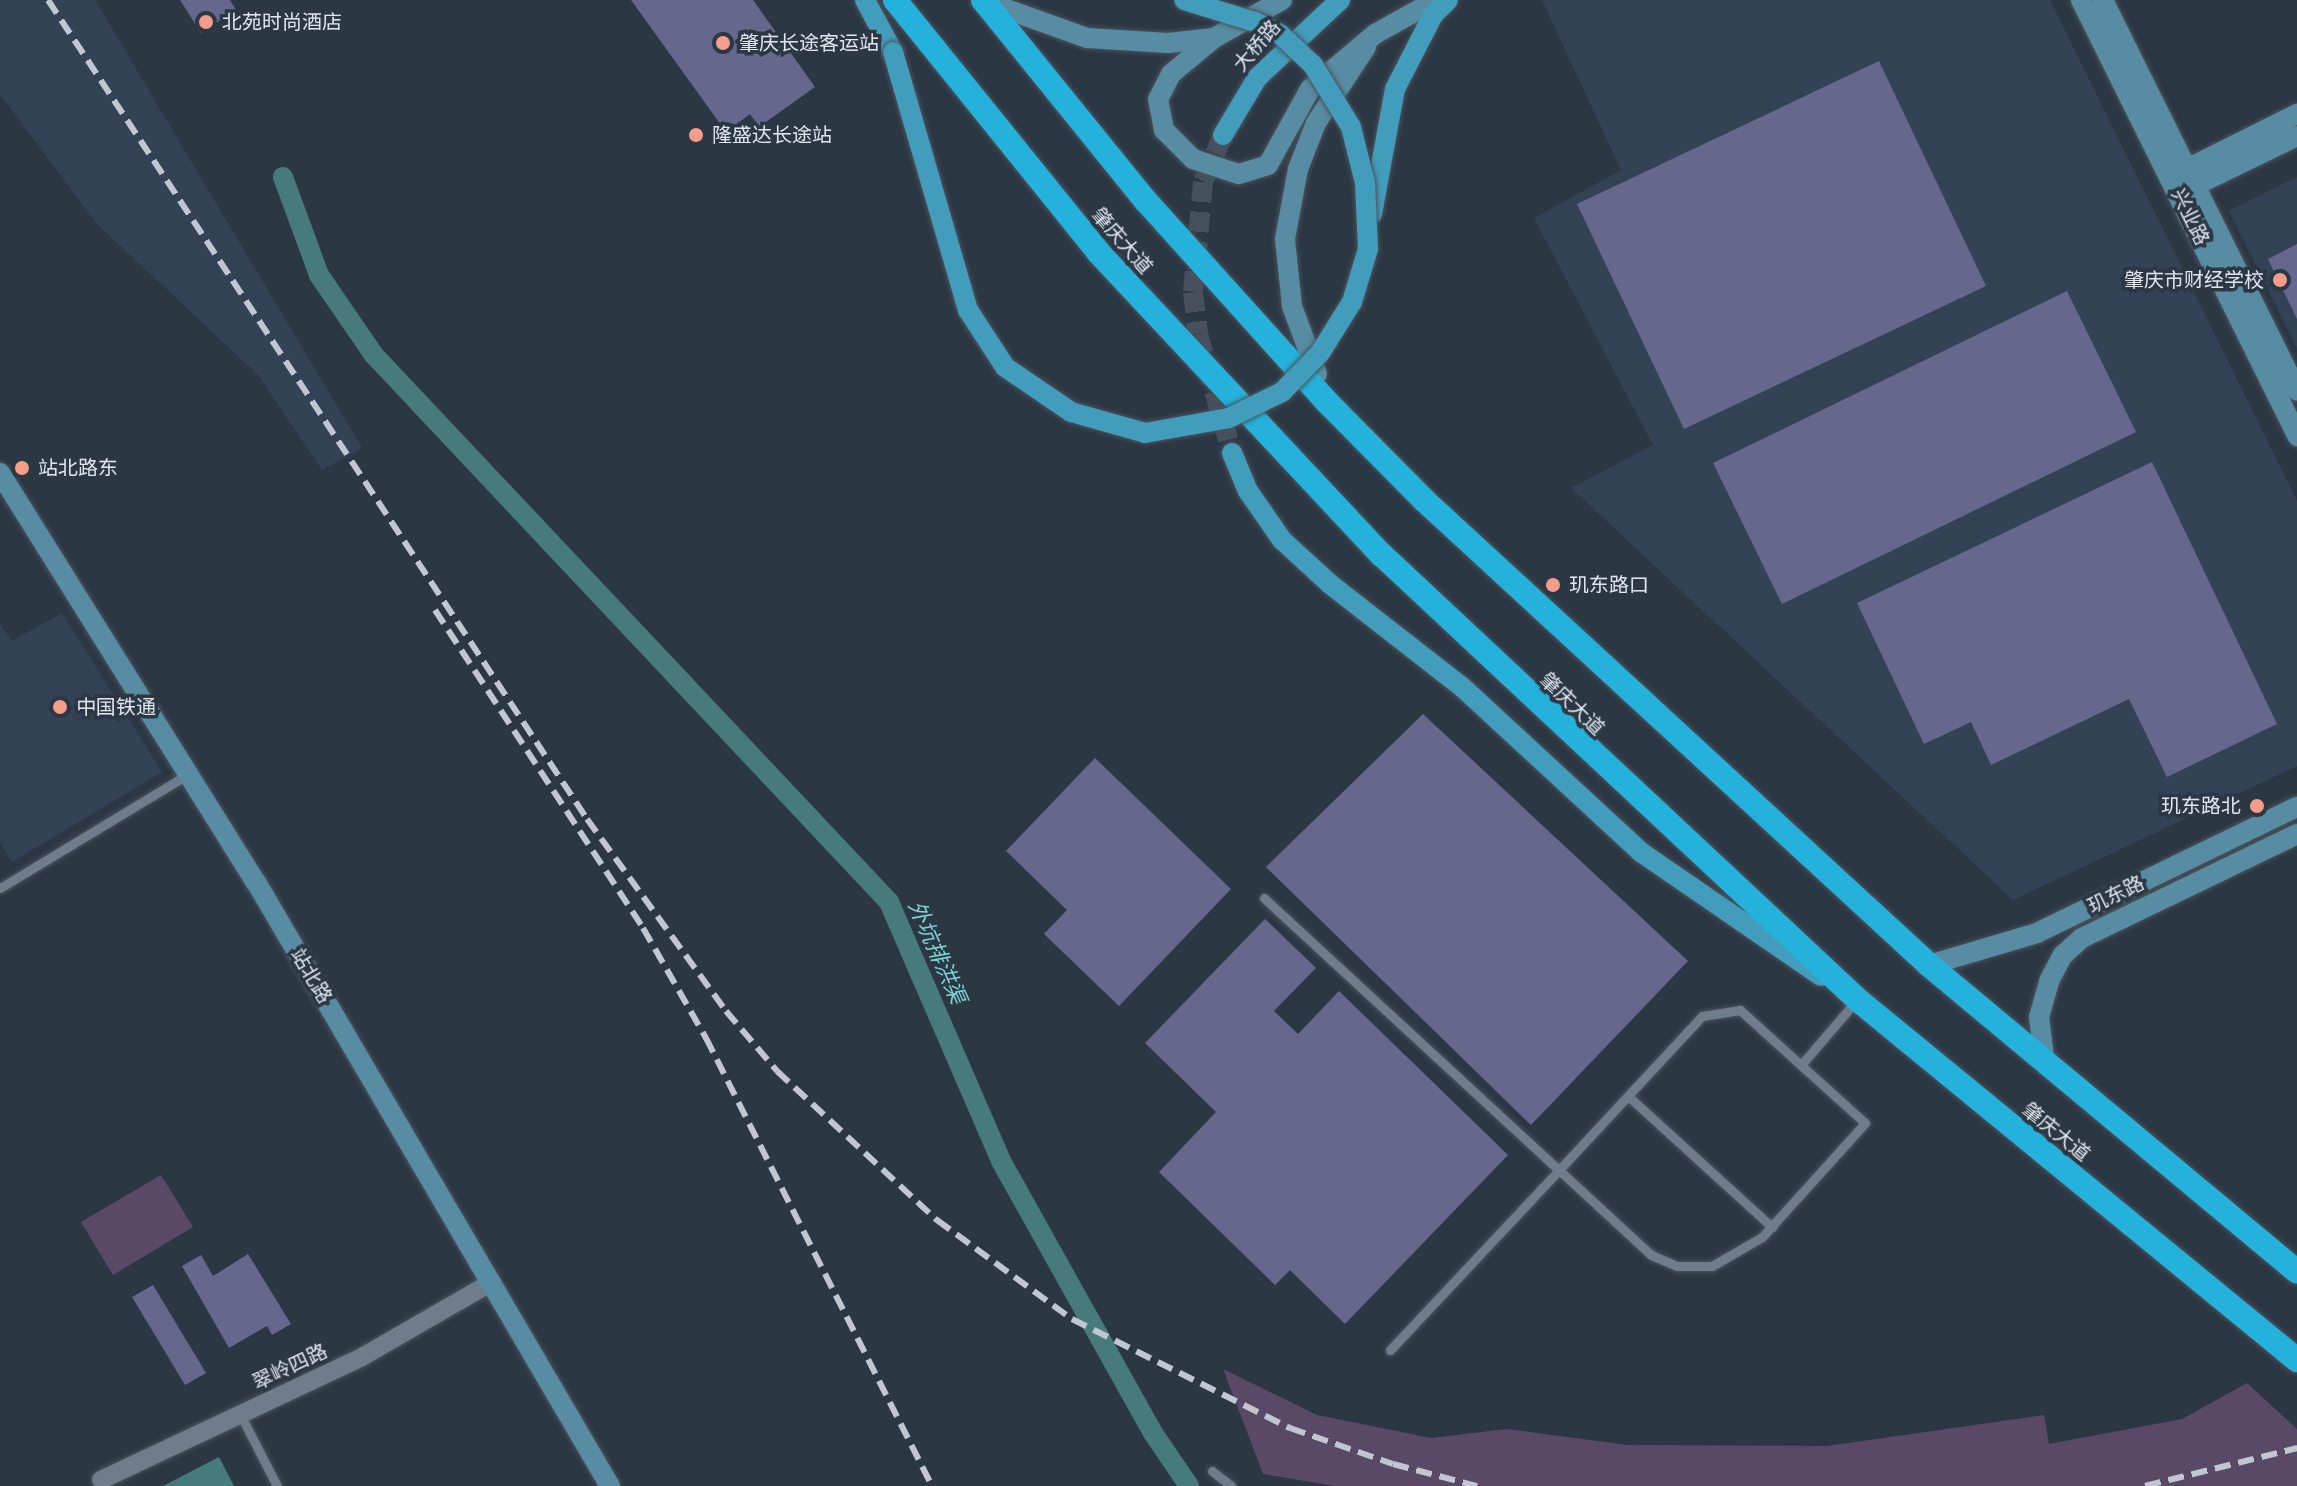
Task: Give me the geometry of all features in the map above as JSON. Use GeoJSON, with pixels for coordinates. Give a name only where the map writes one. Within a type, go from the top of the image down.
{"type":"FeatureCollection","features":[{"type":"Feature","properties":{"kind":"highway","name":"肇庆大道"},"geometry":{"type":"LineString","coordinates":[[895,0],[1098,252],[1382,555],[1858,1000],[2297,1360]]}},
{"type":"Feature","properties":{"kind":"highway"},"geometry":{"type":"LineString","coordinates":[[984,0],[1146,201],[1327,402],[1690,749],[1929,965],[2297,1272]]}},
{"type":"Feature","properties":{"kind":"main road"},"geometry":{"type":"LineString","coordinates":[[865,0],[893,52],[968,310],[1005,367],[1071,412],[1145,433],[1229,418],[1282,392],[1320,353],[1352,302],[1368,249],[1395,89],[1433,15],[1448,0]]}},
{"type":"Feature","properties":{"kind":"main road"},"geometry":{"type":"LineString","coordinates":[[1184,0],[1255,22],[1280,34],[1313,65],[1351,127],[1365,183],[1368,249]]}},
{"type":"Feature","properties":{"kind":"main road","name":"大桥路"},"geometry":{"type":"LineString","coordinates":[[1223,135],[1257,78],[1340,0]]}},
{"type":"Feature","properties":{"kind":"main road"},"geometry":{"type":"LineString","coordinates":[[1232,453],[1248,491],[1282,540],[1330,584],[1462,687],[1642,853],[1858,1000]]}},
{"type":"Feature","properties":{"kind":"street"},"geometry":{"type":"LineString","coordinates":[[984,0],[1087,38],[1168,43],[1214,38]]}},
{"type":"Feature","properties":{"kind":"street"},"geometry":{"type":"LineString","coordinates":[[1282,0],[1214,38],[1171,74],[1158,99],[1164,130],[1193,159],[1239,174],[1268,165],[1310,89],[1375,34],[1436,0]]}},
{"type":"Feature","properties":{"kind":"street","name":"兴业路"},"geometry":{"type":"LineString","coordinates":[[2081,0],[2297,391]]}},
{"type":"Feature","properties":{"kind":"street","name":"兴业路"},"geometry":{"type":"LineString","coordinates":[[2103,0],[2297,436]]}},
{"type":"Feature","properties":{"kind":"street"},"geometry":{"type":"LineString","coordinates":[[1327,402],[1292,306],[1285,239],[1298,169],[1316,123],[1375,34]]}},
{"type":"Feature","properties":{"kind":"street"},"geometry":{"type":"LineString","coordinates":[[2183,181],[2297,114]]}},
{"type":"Feature","properties":{"kind":"street"},"geometry":{"type":"LineString","coordinates":[[2183,181],[2297,136]]}},
{"type":"Feature","properties":{"kind":"street","name":"站北路"},"geometry":{"type":"LineString","coordinates":[[0,473],[188,774],[492,1282],[610,1486]]}},
{"type":"Feature","properties":{"kind":"street","name":"玑东路"},"geometry":{"type":"LineString","coordinates":[[1929,965],[2037,933],[2297,807]]}},
{"type":"Feature","properties":{"kind":"street","name":"玑东路"},"geometry":{"type":"LineString","coordinates":[[2045,1064],[2039,1017],[2049,981],[2063,955],[2082,938],[2297,834]]}},
{"type":"Feature","properties":{"kind":"street","name":"翠岭四路"},"geometry":{"type":"LineString","coordinates":[[94,1483],[362,1357],[492,1282]]}},
{"type":"Feature","properties":{"kind":"lane"},"geometry":{"type":"LineString","coordinates":[[0,888],[188,774]]}},
{"type":"Feature","properties":{"kind":"lane"},"geometry":{"type":"LineString","coordinates":[[1264,898],[1559,1170],[1651,1255],[1677,1266],[1712,1266],[1772,1227],[1865,1123],[1740,1010],[1702,1016],[1559,1170],[1390,1350]]}},
{"type":"Feature","properties":{"kind":"lane"},"geometry":{"type":"LineString","coordinates":[[1801,1065],[1858,1000]]}},
{"type":"Feature","properties":{"kind":"lane"},"geometry":{"type":"LineString","coordinates":[[1628,1096],[1772,1227]]}},
{"type":"Feature","properties":{"kind":"lane"},"geometry":{"type":"LineString","coordinates":[[240,1414],[277,1486]]}},
{"type":"Feature","properties":{"kind":"lane"},"geometry":{"type":"LineString","coordinates":[[1212,1471],[1231,1486]]}},
{"type":"Feature","properties":{"kind":"shaded area"},"geometry":{"type":"Polygon","coordinates":[[[0,0],[95,0],[362,448],[322,470],[258,375],[97,224],[0,94],[0,0]]]}},
{"type":"Feature","properties":{"kind":"shaded area"},"geometry":{"type":"Polygon","coordinates":[[[1542,0],[2050,0],[2297,501],[2297,766],[2013,900],[1571,488],[1653,445],[1534,218],[1621,170],[1542,0]]]}},
{"type":"Feature","properties":{"kind":"shaded area","name":"肇庆市财经学校"},"geometry":{"type":"Polygon","coordinates":[[[2297,177],[2297,348],[2229,211],[2297,177]]]}},
{"type":"Feature","properties":{"kind":"shaded area","name":"中国铁通"},"geometry":{"type":"Polygon","coordinates":[[[62,613],[162,772],[12,862],[0,843],[0,624],[12,641],[62,613]]]}},
{"type":"Feature","properties":{"kind":"shaded area"},"geometry":{"type":"Polygon","coordinates":[[[161,1175],[193,1227],[113,1275],[81,1222],[161,1175]]]}},
{"type":"Feature","properties":{"kind":"shaded area"},"geometry":{"type":"Polygon","coordinates":[[[1223,1369],[1317,1415],[1431,1438],[1507,1429],[1627,1445],[1827,1446],[2044,1415],[2049,1444],[2182,1419],[2247,1383],[2297,1429],[2297,1486],[1335,1486],[1263,1474],[1223,1369]]]}},
{"type":"Feature","properties":{"kind":"shaded area"},"geometry":{"type":"Polygon","coordinates":[[[219,1457],[234,1486],[163,1486],[219,1457]]]}},
{"type":"Feature","properties":{"kind":"building","name":"北苑时尚酒店"},"geometry":{"type":"Polygon","coordinates":[[[180,0],[230,0],[236,10],[201,33],[180,0]]]}},
{"type":"Feature","properties":{"kind":"building","name":"肇庆长途客运站"},"geometry":{"type":"Polygon","coordinates":[[[631,0],[753,0],[815,87],[759,127],[750,114],[726,132],[631,0]]]}},
{"type":"Feature","properties":{"kind":"building"},"geometry":{"type":"Polygon","coordinates":[[[1879,61],[1986,286],[1684,429],[1577,204],[1879,61]]]}},
{"type":"Feature","properties":{"kind":"building"},"geometry":{"type":"Polygon","coordinates":[[[2297,244],[2297,319],[2268,259],[2297,244]]]}},
{"type":"Feature","properties":{"kind":"building"},"geometry":{"type":"Polygon","coordinates":[[[2067,291],[2136,432],[1782,604],[1713,463],[2067,291]]]}},
{"type":"Feature","properties":{"kind":"building"},"geometry":{"type":"Polygon","coordinates":[[[2152,462],[2277,724],[2167,777],[2129,699],[1991,765],[1971,722],[1924,744],[1857,603],[2152,462]]]}},
{"type":"Feature","properties":{"kind":"building"},"geometry":{"type":"Polygon","coordinates":[[[1423,714],[1688,961],[1531,1125],[1266,867],[1423,714]]]}},
{"type":"Feature","properties":{"kind":"building"},"geometry":{"type":"Polygon","coordinates":[[[1095,758],[1231,889],[1119,1006],[1044,934],[1067,910],[1006,851],[1095,758]]]}},
{"type":"Feature","properties":{"kind":"building"},"geometry":{"type":"Polygon","coordinates":[[[1265,919],[1316,968],[1274,1011],[1298,1034],[1339,991],[1508,1155],[1345,1324],[1290,1270],[1275,1285],[1159,1172],[1216,1112],[1145,1043],[1265,919]]]}},
{"type":"Feature","properties":{"kind":"building"},"geometry":{"type":"Polygon","coordinates":[[[248,1254],[291,1324],[272,1335],[267,1326],[229,1348],[182,1266],[201,1255],[213,1276],[248,1254]]]}},
{"type":"Feature","properties":{"kind":"building"},"geometry":{"type":"Polygon","coordinates":[[[153,1285],[206,1373],[185,1385],[132,1297],[153,1285]]]}},
{"type":"Feature","properties":{"kind":"waterway","name":"外坑排洪渠"},"geometry":{"type":"LineString","coordinates":[[283,177],[319,275],[373,354],[889,902],[1001,1161],[1153,1433],[1189,1486]]}},
{"type":"Feature","properties":{"kind":"tunnel"},"geometry":{"type":"LineString","coordinates":[[1223,135],[1203,182],[1193,292],[1198,334],[1232,453]]}},
{"type":"Feature","properties":{"kind":"railway"},"geometry":{"type":"LineString","coordinates":[[48,0],[587,819],[726,1011],[777,1071],[937,1220],[1072,1319],[1290,1428],[1393,1464],[1477,1486]]}},
{"type":"Feature","properties":{"kind":"railway"},"geometry":{"type":"LineString","coordinates":[[435,610],[643,928],[706,1038],[932,1486]]}},
{"type":"Feature","properties":{"kind":"railway"},"geometry":{"type":"LineString","coordinates":[[2145,1486],[2297,1448]]}},
{"type":"Feature","properties":{"kind":"place","name":"北苑时尚酒店"},"geometry":{"type":"Point","coordinates":[206,22]}},
{"type":"Feature","properties":{"kind":"place","name":"肇庆长途客运站"},"geometry":{"type":"Point","coordinates":[723,43]}},
{"type":"Feature","properties":{"kind":"place","name":"隆盛达长途站"},"geometry":{"type":"Point","coordinates":[696,135]}},
{"type":"Feature","properties":{"kind":"place","name":"肇庆市财经学校"},"geometry":{"type":"Point","coordinates":[2280,280]}},
{"type":"Feature","properties":{"kind":"place","name":"站北路东"},"geometry":{"type":"Point","coordinates":[22,468]}},
{"type":"Feature","properties":{"kind":"place","name":"玑东路口"},"geometry":{"type":"Point","coordinates":[1553,585]}},
{"type":"Feature","properties":{"kind":"place","name":"中国铁通"},"geometry":{"type":"Point","coordinates":[60,707]}},
{"type":"Feature","properties":{"kind":"place","name":"玑东路北"},"geometry":{"type":"Point","coordinates":[2257,806]}}]}
